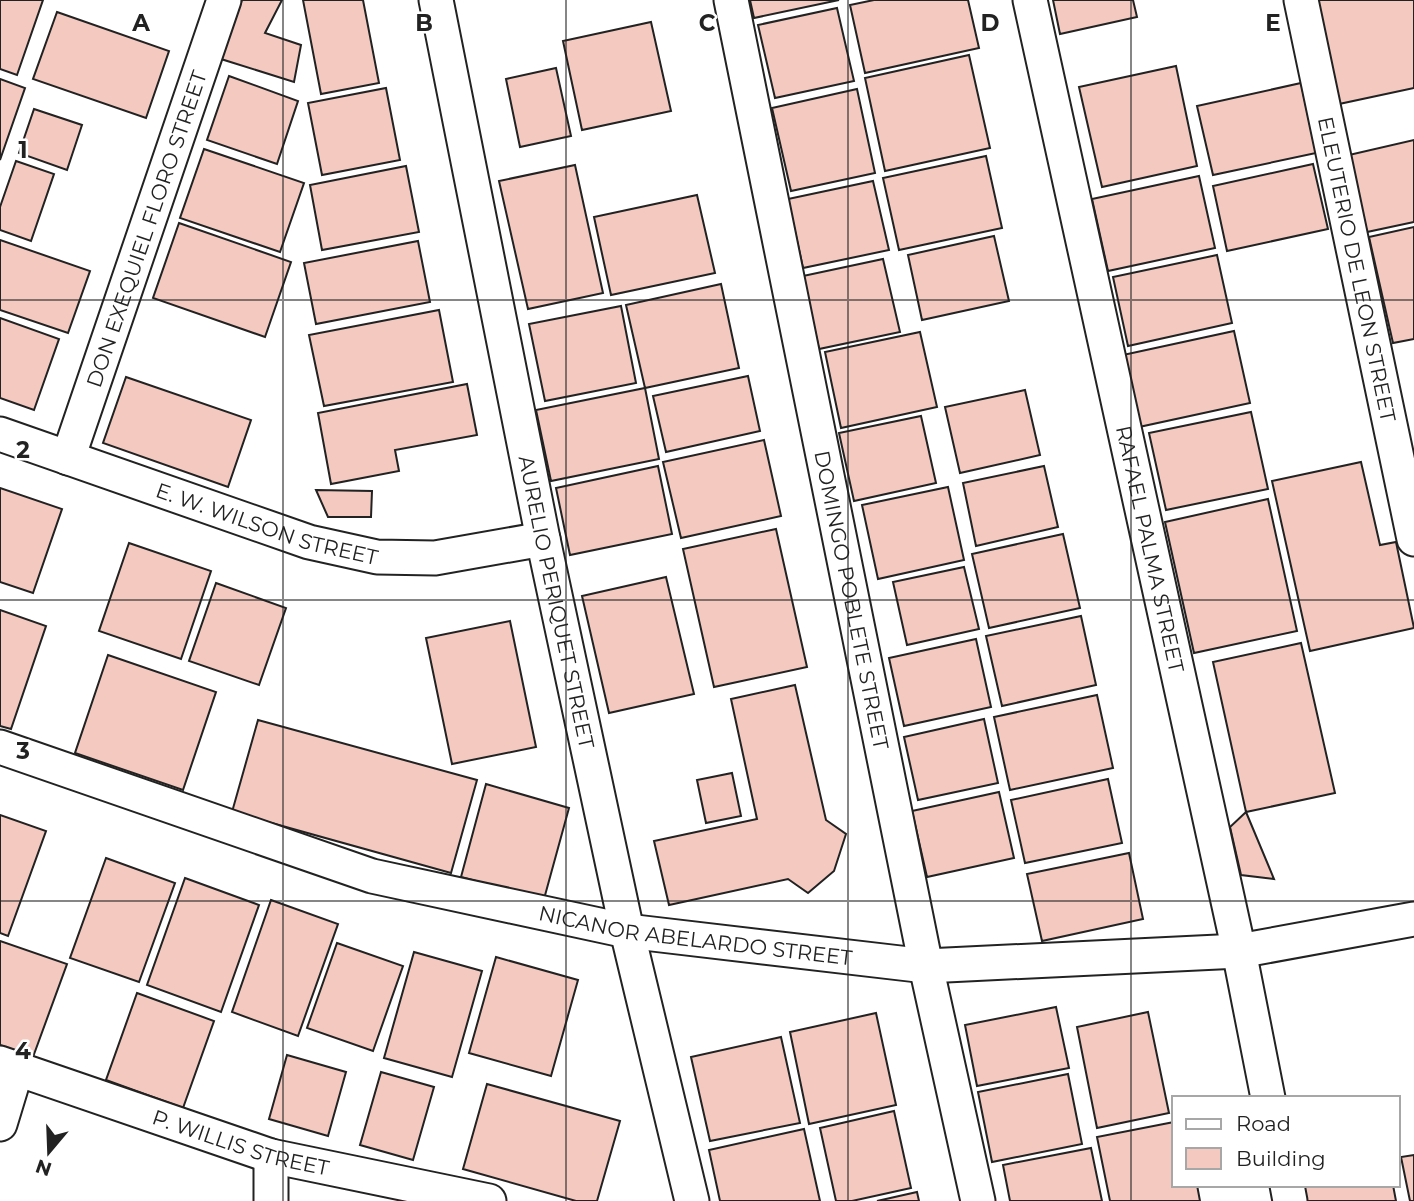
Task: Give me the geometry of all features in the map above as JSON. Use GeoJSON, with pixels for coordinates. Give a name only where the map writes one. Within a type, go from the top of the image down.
{"type":"FeatureCollection","features":[{"type":"Feature","properties":{"kind":"street","name":"DON EXEQUIEL FLORO STREET"},"geometry":{"type":"LineString","coordinates":[[68,458],[224,0]]}},
{"type":"Feature","properties":{"kind":"street","name":"AURELIO PERIQUET STREET"},"geometry":{"type":"LineString","coordinates":[[436,0],[543,539],[627,931],[692,1201]]}},
{"type":"Feature","properties":{"kind":"street","name":"DOMINGO POBLETE STREET"},"geometry":{"type":"LineString","coordinates":[[731,0],[926,966],[978,1201]]}},
{"type":"Feature","properties":{"kind":"street","name":"RAFAEL PALMA STREET"},"geometry":{"type":"LineString","coordinates":[[1030,0],[1239,951],[1268,1096]]}},
{"type":"Feature","properties":{"kind":"street","name":"ELEUTERIO DE LEON STREET"},"geometry":{"type":"LineString","coordinates":[[1301,0],[1414,539]]}},
{"type":"Feature","properties":{"kind":"street","name":"E. W. WILSON STREET"},"geometry":{"type":"LineString","coordinates":[[0,434],[309,542],[377,556],[435,558],[543,539]]}},
{"type":"Feature","properties":{"kind":"street","name":"NICANOR ABELARDO STREET"},"geometry":{"type":"LineString","coordinates":[[0,747],[372,876],[627,931],[926,966],[1239,951],[1414,919]]}},
{"type":"Feature","properties":{"kind":"street"},"geometry":{"type":"LineString","coordinates":[[0,1124],[8,1065]]}},
{"type":"Feature","properties":{"kind":"street","name":"P. WILLIS STREET"},"geometry":{"type":"LineString","coordinates":[[8,1065],[271,1156],[489,1201]]}},
{"type":"Feature","properties":{"kind":"street"},"geometry":{"type":"LineString","coordinates":[[271,1156],[271,1201]]}},
{"type":"Feature","properties":{"kind":"building"},"geometry":{"type":"Polygon","coordinates":[[[0,0],[43,0],[17,75],[0,69],[0,0]]]}},
{"type":"Feature","properties":{"kind":"building"},"geometry":{"type":"Polygon","coordinates":[[[242,0],[282,0],[265,33],[301,45],[294,82],[221,59],[242,0]]]}},
{"type":"Feature","properties":{"kind":"building"},"geometry":{"type":"Polygon","coordinates":[[[303,0],[363,0],[379,83],[321,94],[303,0]]]}},
{"type":"Feature","properties":{"kind":"building"},"geometry":{"type":"Polygon","coordinates":[[[750,0],[839,0],[754,18],[750,0]]]}},
{"type":"Feature","properties":{"kind":"building"},"geometry":{"type":"Polygon","coordinates":[[[874,0],[968,0],[979,48],[865,73],[850,5],[874,0]]]}},
{"type":"Feature","properties":{"kind":"building"},"geometry":{"type":"Polygon","coordinates":[[[1053,0],[1133,0],[1137,17],[1060,34],[1053,0]]]}},
{"type":"Feature","properties":{"kind":"building"},"geometry":{"type":"Polygon","coordinates":[[[1315,0],[1414,0],[1414,88],[1339,104],[1315,0]]]}},
{"type":"Feature","properties":{"kind":"building"},"geometry":{"type":"Polygon","coordinates":[[[837,8],[854,81],[775,98],[758,25],[837,8]]]}},
{"type":"Feature","properties":{"kind":"building"},"geometry":{"type":"Polygon","coordinates":[[[57,12],[169,51],[146,118],[33,79],[57,12]]]}},
{"type":"Feature","properties":{"kind":"building"},"geometry":{"type":"Polygon","coordinates":[[[651,22],[671,111],[582,130],[563,41],[651,22]]]}},
{"type":"Feature","properties":{"kind":"building"},"geometry":{"type":"Polygon","coordinates":[[[969,55],[990,148],[885,171],[865,78],[969,55]]]}},
{"type":"Feature","properties":{"kind":"building"},"geometry":{"type":"Polygon","coordinates":[[[1176,66],[1197,166],[1102,187],[1079,87],[1176,66]]]}},
{"type":"Feature","properties":{"kind":"building"},"geometry":{"type":"Polygon","coordinates":[[[556,68],[571,136],[520,147],[506,79],[556,68]]]}},
{"type":"Feature","properties":{"kind":"building"},"geometry":{"type":"Polygon","coordinates":[[[229,76],[298,101],[277,164],[207,140],[229,76]]]}},
{"type":"Feature","properties":{"kind":"building"},"geometry":{"type":"Polygon","coordinates":[[[0,79],[25,88],[0,160],[0,79]]]}},
{"type":"Feature","properties":{"kind":"building"},"geometry":{"type":"Polygon","coordinates":[[[1301,83],[1316,153],[1213,175],[1197,106],[1301,83]]]}},
{"type":"Feature","properties":{"kind":"building"},"geometry":{"type":"Polygon","coordinates":[[[386,88],[400,160],[322,175],[308,103],[386,88]]]}},
{"type":"Feature","properties":{"kind":"building"},"geometry":{"type":"Polygon","coordinates":[[[857,89],[875,173],[791,191],[772,108],[857,89]]]}},
{"type":"Feature","properties":{"kind":"building"},"geometry":{"type":"Polygon","coordinates":[[[34,109],[82,125],[67,170],[19,153],[34,109]]]}},
{"type":"Feature","properties":{"kind":"building"},"geometry":{"type":"Polygon","coordinates":[[[1414,140],[1414,222],[1367,232],[1349,155],[1414,140]]]}},
{"type":"Feature","properties":{"kind":"building"},"geometry":{"type":"Polygon","coordinates":[[[204,149],[304,183],[280,252],[180,218],[204,149]]]}},
{"type":"Feature","properties":{"kind":"building"},"geometry":{"type":"Polygon","coordinates":[[[986,156],[1002,228],[899,250],[883,178],[986,156]]]}},
{"type":"Feature","properties":{"kind":"building"},"geometry":{"type":"Polygon","coordinates":[[[16,161],[54,174],[31,241],[0,230],[0,207],[16,161]]]}},
{"type":"Feature","properties":{"kind":"building"},"geometry":{"type":"Polygon","coordinates":[[[1313,164],[1328,229],[1227,251],[1213,186],[1313,164]]]}},
{"type":"Feature","properties":{"kind":"building"},"geometry":{"type":"Polygon","coordinates":[[[575,165],[603,293],[528,309],[499,181],[575,165]]]}},
{"type":"Feature","properties":{"kind":"building"},"geometry":{"type":"Polygon","coordinates":[[[406,166],[419,232],[322,250],[310,185],[406,166]]]}},
{"type":"Feature","properties":{"kind":"building"},"geometry":{"type":"Polygon","coordinates":[[[1199,176],[1215,248],[1108,271],[1092,199],[1199,176]]]}},
{"type":"Feature","properties":{"kind":"building"},"geometry":{"type":"Polygon","coordinates":[[[873,181],[889,250],[803,268],[788,199],[873,181]]]}},
{"type":"Feature","properties":{"kind":"building"},"geometry":{"type":"Polygon","coordinates":[[[697,195],[715,273],[611,295],[594,217],[697,195]]]}},
{"type":"Feature","properties":{"kind":"building"},"geometry":{"type":"Polygon","coordinates":[[[179,223],[291,262],[265,337],[153,298],[179,223]]]}},
{"type":"Feature","properties":{"kind":"building"},"geometry":{"type":"Polygon","coordinates":[[[1414,227],[1414,339],[1393,343],[1369,237],[1414,227]]]}},
{"type":"Feature","properties":{"kind":"building"},"geometry":{"type":"Polygon","coordinates":[[[994,236],[1009,301],[922,320],[908,255],[994,236]]]}},
{"type":"Feature","properties":{"kind":"building"},"geometry":{"type":"Polygon","coordinates":[[[0,240],[90,271],[68,333],[0,310],[0,240]]]}},
{"type":"Feature","properties":{"kind":"building"},"geometry":{"type":"Polygon","coordinates":[[[418,241],[430,302],[316,324],[304,263],[418,241]]]}},
{"type":"Feature","properties":{"kind":"building"},"geometry":{"type":"Polygon","coordinates":[[[1217,255],[1232,323],[1128,346],[1113,277],[1217,255]]]}},
{"type":"Feature","properties":{"kind":"building"},"geometry":{"type":"Polygon","coordinates":[[[883,259],[900,332],[819,349],[803,276],[883,259]]]}},
{"type":"Feature","properties":{"kind":"building"},"geometry":{"type":"Polygon","coordinates":[[[721,284],[739,368],[645,388],[626,305],[721,284]]]}},
{"type":"Feature","properties":{"kind":"building"},"geometry":{"type":"Polygon","coordinates":[[[621,306],[636,383],[545,401],[529,324],[621,306]]]}},
{"type":"Feature","properties":{"kind":"building"},"geometry":{"type":"Polygon","coordinates":[[[439,310],[453,382],[324,406],[309,335],[439,310]]]}},
{"type":"Feature","properties":{"kind":"building"},"geometry":{"type":"Polygon","coordinates":[[[0,318],[59,339],[34,410],[0,398],[0,318]]]}},
{"type":"Feature","properties":{"kind":"building"},"geometry":{"type":"Polygon","coordinates":[[[1234,331],[1250,403],[1139,427],[1123,355],[1234,331]]]}},
{"type":"Feature","properties":{"kind":"building"},"geometry":{"type":"Polygon","coordinates":[[[920,332],[937,407],[841,428],[825,352],[920,332]]]}},
{"type":"Feature","properties":{"kind":"building"},"geometry":{"type":"Polygon","coordinates":[[[748,376],[760,431],[666,452],[653,396],[748,376]]]}},
{"type":"Feature","properties":{"kind":"building"},"geometry":{"type":"Polygon","coordinates":[[[126,377],[251,420],[228,487],[103,443],[126,377]]]}},
{"type":"Feature","properties":{"kind":"building"},"geometry":{"type":"Polygon","coordinates":[[[467,384],[477,435],[395,450],[399,471],[331,484],[318,413],[467,384]]]}},
{"type":"Feature","properties":{"kind":"building"},"geometry":{"type":"Polygon","coordinates":[[[645,388],[659,459],[551,481],[536,410],[645,388]]]}},
{"type":"Feature","properties":{"kind":"building"},"geometry":{"type":"Polygon","coordinates":[[[1025,390],[1040,455],[960,473],[945,407],[1025,390]]]}},
{"type":"Feature","properties":{"kind":"building"},"geometry":{"type":"Polygon","coordinates":[[[1251,412],[1268,489],[1166,510],[1149,433],[1251,412]]]}},
{"type":"Feature","properties":{"kind":"building"},"geometry":{"type":"Polygon","coordinates":[[[921,416],[936,483],[854,501],[839,433],[921,416]]]}},
{"type":"Feature","properties":{"kind":"building"},"geometry":{"type":"Polygon","coordinates":[[[764,440],[781,516],[681,538],[663,462],[764,440]]]}},
{"type":"Feature","properties":{"kind":"building"},"geometry":{"type":"Polygon","coordinates":[[[1361,462],[1380,545],[1396,542],[1414,628],[1310,651],[1272,481],[1361,462]]]}},
{"type":"Feature","properties":{"kind":"building"},"geometry":{"type":"Polygon","coordinates":[[[658,466],[672,534],[570,555],[556,488],[658,466]]]}},
{"type":"Feature","properties":{"kind":"building"},"geometry":{"type":"Polygon","coordinates":[[[1044,466],[1058,527],[976,546],[963,483],[1044,466]]]}},
{"type":"Feature","properties":{"kind":"building"},"geometry":{"type":"Polygon","coordinates":[[[948,487],[964,560],[878,579],[862,505],[948,487]]]}},
{"type":"Feature","properties":{"kind":"building"},"geometry":{"type":"Polygon","coordinates":[[[0,488],[62,509],[33,593],[0,582],[0,488]]]}},
{"type":"Feature","properties":{"kind":"building"},"geometry":{"type":"Polygon","coordinates":[[[316,490],[372,491],[371,517],[328,517],[316,490]]]}},
{"type":"Feature","properties":{"kind":"building"},"geometry":{"type":"Polygon","coordinates":[[[1268,499],[1297,631],[1194,653],[1165,522],[1268,499]]]}},
{"type":"Feature","properties":{"kind":"building"},"geometry":{"type":"Polygon","coordinates":[[[776,529],[807,667],[714,687],[683,549],[776,529]]]}},
{"type":"Feature","properties":{"kind":"building"},"geometry":{"type":"Polygon","coordinates":[[[1063,534],[1080,608],[989,628],[972,554],[1063,534]]]}},
{"type":"Feature","properties":{"kind":"building"},"geometry":{"type":"Polygon","coordinates":[[[129,543],[211,571],[181,659],[99,631],[129,543]]]}},
{"type":"Feature","properties":{"kind":"building"},"geometry":{"type":"Polygon","coordinates":[[[964,567],[979,629],[907,645],[893,582],[964,567]]]}},
{"type":"Feature","properties":{"kind":"building"},"geometry":{"type":"Polygon","coordinates":[[[666,577],[694,694],[609,713],[582,596],[666,577]]]}},
{"type":"Feature","properties":{"kind":"building"},"geometry":{"type":"Polygon","coordinates":[[[216,583],[286,608],[259,685],[189,661],[216,583]]]}},
{"type":"Feature","properties":{"kind":"building"},"geometry":{"type":"Polygon","coordinates":[[[0,610],[46,626],[11,729],[0,726],[0,610]]]}},
{"type":"Feature","properties":{"kind":"building"},"geometry":{"type":"Polygon","coordinates":[[[1081,616],[1096,685],[1002,706],[986,636],[1081,616]]]}},
{"type":"Feature","properties":{"kind":"building"},"geometry":{"type":"Polygon","coordinates":[[[510,621],[536,747],[452,764],[426,638],[510,621]]]}},
{"type":"Feature","properties":{"kind":"building"},"geometry":{"type":"Polygon","coordinates":[[[976,639],[991,707],[904,726],[889,658],[976,639]]]}},
{"type":"Feature","properties":{"kind":"building"},"geometry":{"type":"Polygon","coordinates":[[[1301,643],[1335,793],[1246,812],[1213,662],[1301,643]]]}},
{"type":"Feature","properties":{"kind":"building"},"geometry":{"type":"Polygon","coordinates":[[[108,655],[216,692],[183,790],[75,753],[108,655]]]}},
{"type":"Feature","properties":{"kind":"building"},"geometry":{"type":"Polygon","coordinates":[[[795,685],[826,820],[846,834],[834,871],[808,893],[788,879],[669,905],[654,841],[757,819],[731,699],[795,685]]]}},
{"type":"Feature","properties":{"kind":"building"},"geometry":{"type":"Polygon","coordinates":[[[1097,695],[1113,768],[1010,790],[994,717],[1097,695]]]}},
{"type":"Feature","properties":{"kind":"building"},"geometry":{"type":"Polygon","coordinates":[[[984,719],[998,783],[918,800],[904,737],[984,719]]]}},
{"type":"Feature","properties":{"kind":"building"},"geometry":{"type":"Polygon","coordinates":[[[258,720],[477,780],[451,873],[232,812],[258,720]]]}},
{"type":"Feature","properties":{"kind":"building"},"geometry":{"type":"Polygon","coordinates":[[[732,773],[741,816],[706,823],[697,780],[732,773]]]}},
{"type":"Feature","properties":{"kind":"building"},"geometry":{"type":"Polygon","coordinates":[[[1108,779],[1122,843],[1025,863],[1011,800],[1108,779]]]}},
{"type":"Feature","properties":{"kind":"building"},"geometry":{"type":"Polygon","coordinates":[[[486,784],[569,808],[544,899],[461,877],[486,784]]]}},
{"type":"Feature","properties":{"kind":"building"},"geometry":{"type":"Polygon","coordinates":[[[999,792],[1014,858],[927,877],[912,811],[999,792]]]}},
{"type":"Feature","properties":{"kind":"building"},"geometry":{"type":"Polygon","coordinates":[[[1246,812],[1274,879],[1241,875],[1230,827],[1246,812]]]}},
{"type":"Feature","properties":{"kind":"building"},"geometry":{"type":"Polygon","coordinates":[[[0,815],[46,831],[8,936],[0,933],[0,815]]]}},
{"type":"Feature","properties":{"kind":"building"},"geometry":{"type":"Polygon","coordinates":[[[1129,853],[1143,919],[1042,941],[1027,874],[1129,853]]]}},
{"type":"Feature","properties":{"kind":"building"},"geometry":{"type":"Polygon","coordinates":[[[106,858],[175,883],[139,982],[70,958],[106,858]]]}},
{"type":"Feature","properties":{"kind":"building"},"geometry":{"type":"Polygon","coordinates":[[[185,878],[259,905],[221,1012],[147,985],[185,878]]]}},
{"type":"Feature","properties":{"kind":"building"},"geometry":{"type":"Polygon","coordinates":[[[271,900],[338,924],[298,1036],[232,1012],[271,900]]]}},
{"type":"Feature","properties":{"kind":"building"},"geometry":{"type":"Polygon","coordinates":[[[0,941],[67,964],[33,1057],[0,1045],[0,941]]]}},
{"type":"Feature","properties":{"kind":"building"},"geometry":{"type":"Polygon","coordinates":[[[337,943],[403,966],[373,1051],[307,1028],[337,943]]]}},
{"type":"Feature","properties":{"kind":"building"},"geometry":{"type":"Polygon","coordinates":[[[414,952],[482,971],[452,1077],[384,1058],[414,952]]]}},
{"type":"Feature","properties":{"kind":"building"},"geometry":{"type":"Polygon","coordinates":[[[496,957],[578,980],[551,1076],[469,1053],[496,957]]]}},
{"type":"Feature","properties":{"kind":"building"},"geometry":{"type":"Polygon","coordinates":[[[137,993],[214,1021],[183,1108],[106,1080],[137,993]]]}},
{"type":"Feature","properties":{"kind":"building"},"geometry":{"type":"Polygon","coordinates":[[[1056,1007],[1069,1068],[977,1086],[965,1025],[1056,1007]]]}},
{"type":"Feature","properties":{"kind":"building"},"geometry":{"type":"Polygon","coordinates":[[[1148,1012],[1169,1113],[1097,1128],[1077,1027],[1148,1012]]]}},
{"type":"Feature","properties":{"kind":"building"},"geometry":{"type":"Polygon","coordinates":[[[876,1013],[896,1105],[809,1124],[790,1032],[876,1013]]]}},
{"type":"Feature","properties":{"kind":"building"},"geometry":{"type":"Polygon","coordinates":[[[781,1037],[800,1123],[710,1141],[691,1057],[781,1037]]]}},
{"type":"Feature","properties":{"kind":"building"},"geometry":{"type":"Polygon","coordinates":[[[287,1055],[346,1072],[328,1136],[269,1119],[287,1055]]]}},
{"type":"Feature","properties":{"kind":"building"},"geometry":{"type":"Polygon","coordinates":[[[381,1072],[434,1087],[413,1160],[360,1145],[381,1072]]]}},
{"type":"Feature","properties":{"kind":"building"},"geometry":{"type":"Polygon","coordinates":[[[1068,1074],[1082,1144],[992,1162],[978,1092],[1068,1074]]]}},
{"type":"Feature","properties":{"kind":"building"},"geometry":{"type":"Polygon","coordinates":[[[487,1084],[620,1121],[597,1201],[576,1201],[463,1169],[487,1084]]]}},
{"type":"Feature","properties":{"kind":"building"},"geometry":{"type":"Polygon","coordinates":[[[894,1111],[911,1188],[852,1201],[836,1201],[820,1128],[894,1111]]]}},
{"type":"Feature","properties":{"kind":"building"},"geometry":{"type":"Polygon","coordinates":[[[1172,1122],[1172,1187],[1197,1187],[1200,1201],[1110,1201],[1097,1137],[1172,1122]]]}},
{"type":"Feature","properties":{"kind":"building"},"geometry":{"type":"Polygon","coordinates":[[[804,1129],[820,1201],[720,1201],[709,1150],[804,1129]]]}},
{"type":"Feature","properties":{"kind":"building"},"geometry":{"type":"Polygon","coordinates":[[[1091,1148],[1102,1201],[1010,1201],[1003,1165],[1091,1148]]]}},
{"type":"Feature","properties":{"kind":"building"},"geometry":{"type":"Polygon","coordinates":[[[1414,1155],[1414,1201],[1410,1201],[1401,1157],[1414,1155]]]}},
{"type":"Feature","properties":{"kind":"building"},"geometry":{"type":"Polygon","coordinates":[[[1393,1187],[1396,1201],[1304,1201],[1301,1188],[1393,1187]]]}},
{"type":"Feature","properties":{"kind":"building"},"geometry":{"type":"Polygon","coordinates":[[[917,1192],[919,1201],[877,1201],[917,1192]]]}}]}
